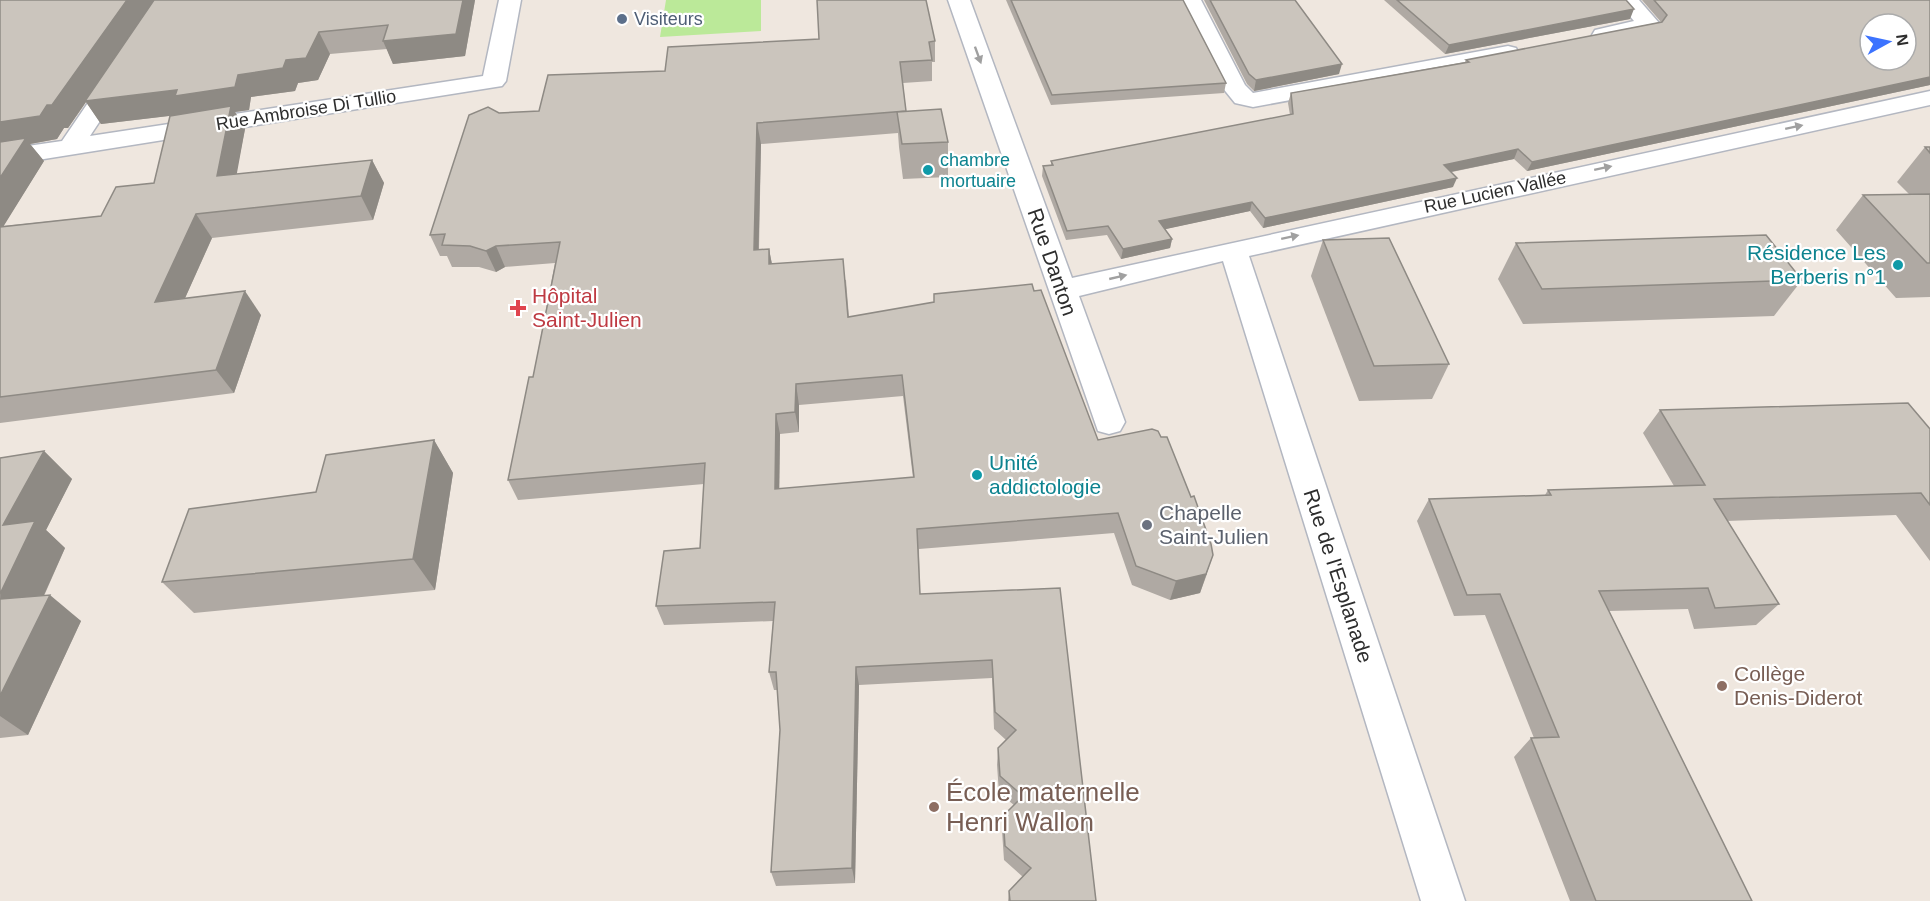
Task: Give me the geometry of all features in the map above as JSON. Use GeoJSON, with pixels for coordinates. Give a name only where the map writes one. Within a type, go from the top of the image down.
{"type":"FeatureCollection","features":[{"type":"Feature","properties":{"kind":"street"},"geometry":{"type":"LineString","coordinates":[[71,146],[169,0]]}},
{"type":"Feature","properties":{"kind":"street","name":"Rue Ambroise Di Tullio"},"geometry":{"type":"LineString","coordinates":[[0,158],[494,81],[510,0]]}},
{"type":"Feature","properties":{"kind":"street","name":"Rue Danton"},"geometry":{"type":"LineString","coordinates":[[959,0],[1109,422]]}},
{"type":"Feature","properties":{"kind":"street"},"geometry":{"type":"LineString","coordinates":[[1190,0],[1234,87],[1243,98],[1253,100],[1530,49]]}},
{"type":"Feature","properties":{"kind":"street"},"geometry":{"type":"LineString","coordinates":[[1576,40],[1649,24],[1627,0]]}},
{"type":"Feature","properties":{"kind":"street","name":"Rue Lucien Vallée"},"geometry":{"type":"LineString","coordinates":[[1062,290],[1233,250],[1930,98]]}},
{"type":"Feature","properties":{"kind":"street","name":"Rue de l'Esplanade"},"geometry":{"type":"LineString","coordinates":[[1233,250],[1443,901]]}},
{"type":"Feature","properties":{"kind":"green space"},"geometry":{"type":"Polygon","coordinates":[[[666,0],[761,0],[761,31],[660,37],[666,0]]]}},
{"type":"Feature","properties":{"kind":"building"},"geometry":{"type":"Polygon","coordinates":[[[0,0],[127,0],[52,105],[47,105],[40,116],[0,122],[0,0]]]}},
{"type":"Feature","properties":{"kind":"building"},"geometry":{"type":"Polygon","coordinates":[[[154,0],[463,0],[456,34],[383,41],[388,25],[319,32],[306,58],[286,60],[283,68],[238,75],[235,87],[175,96],[177,90],[85,101],[154,0]]]}},
{"type":"Feature","properties":{"kind":"building"},"geometry":{"type":"Polygon","coordinates":[[[817,0],[926,0],[935,41],[929,42],[932,60],[900,62],[906,111],[757,123],[754,250],[769,249],[769,264],[843,259],[848,317],[934,302],[934,294],[1032,284],[1034,291],[1041,290],[1098,440],[1152,429],[1158,431],[1161,437],[1167,437],[1191,497],[1194,496],[1211,544],[1213,555],[1206,574],[1176,581],[1136,566],[1118,513],[917,529],[920,594],[1060,588],[1096,901],[1010,901],[1009,891],[1031,868],[1005,846],[1003,816],[1023,796],[1000,776],[998,748],[1016,730],[995,712],[992,660],[856,667],[852,868],[771,872],[780,730],[776,672],[769,672],[775,602],[656,606],[664,551],[700,548],[705,463],[508,480],[529,377],[533,377],[560,242],[496,246],[486,251],[470,246],[442,245],[445,234],[430,235],[469,115],[488,107],[499,113],[539,111],[548,75],[665,71],[668,47],[819,39],[817,0]],[[902,375],[796,384],[795,412],[776,414],[775,489],[914,477],[902,375]]]}},
{"type":"Feature","properties":{"kind":"building"},"geometry":{"type":"Polygon","coordinates":[[[1011,0],[1183,0],[1226,83],[1052,95],[1011,0]]]}},
{"type":"Feature","properties":{"kind":"building"},"geometry":{"type":"Polygon","coordinates":[[[1210,0],[1295,0],[1342,64],[1256,80],[1249,74],[1210,0]]]}},
{"type":"Feature","properties":{"kind":"building"},"geometry":{"type":"Polygon","coordinates":[[[1397,0],[1626,0],[1634,9],[1449,45],[1397,0]]]}},
{"type":"Feature","properties":{"kind":"building"},"geometry":{"type":"Polygon","coordinates":[[[1654,0],[1930,0],[1930,77],[1532,162],[1518,149],[1444,165],[1457,178],[1265,218],[1252,202],[1159,221],[1172,239],[1123,249],[1108,226],[1067,231],[1043,166],[1053,165],[1051,161],[1293,114],[1291,93],[1469,62],[1466,60],[1662,22],[1667,15],[1654,0]]]}},
{"type":"Feature","properties":{"kind":"building"},"geometry":{"type":"Polygon","coordinates":[[[231,106],[217,176],[372,160],[361,196],[196,214],[155,302],[245,291],[216,370],[0,397],[0,227],[101,216],[116,187],[154,183],[170,116],[231,106]]]}},
{"type":"Feature","properties":{"kind":"building"},"geometry":{"type":"Polygon","coordinates":[[[941,109],[948,142],[902,144],[897,112],[941,109]]]}},
{"type":"Feature","properties":{"kind":"building"},"geometry":{"type":"Polygon","coordinates":[[[26,138],[0,178],[0,142],[26,138]]]}},
{"type":"Feature","properties":{"kind":"building"},"geometry":{"type":"Polygon","coordinates":[[[1930,194],[1930,263],[1927,263],[1863,195],[1930,194]]]}},
{"type":"Feature","properties":{"kind":"building"},"geometry":{"type":"Polygon","coordinates":[[[1766,235],[1802,280],[1542,289],[1516,243],[1766,235]]]}},
{"type":"Feature","properties":{"kind":"building"},"geometry":{"type":"Polygon","coordinates":[[[1389,238],[1449,364],[1374,366],[1323,240],[1389,238]]]}},
{"type":"Feature","properties":{"kind":"building"},"geometry":{"type":"Polygon","coordinates":[[[1908,403],[1930,429],[1930,505],[1921,493],[1714,499],[1779,604],[1715,608],[1708,588],[1599,591],[1752,901],[1596,901],[1531,738],[1559,737],[1500,594],[1467,595],[1429,499],[1551,495],[1548,490],[1705,485],[1660,410],[1908,403]]]}},
{"type":"Feature","properties":{"kind":"building"},"geometry":{"type":"Polygon","coordinates":[[[434,440],[413,559],[162,582],[189,509],[316,492],[326,455],[434,440]]]}},
{"type":"Feature","properties":{"kind":"building"},"geometry":{"type":"Polygon","coordinates":[[[44,451],[3,525],[35,521],[0,594],[0,458],[44,451]]]}},
{"type":"Feature","properties":{"kind":"building"},"geometry":{"type":"Polygon","coordinates":[[[50,595],[0,696],[0,599],[50,595]]]}},
{"type":"Feature","properties":{"kind":"place","name":"Visiteurs"},"geometry":{"type":"Point","coordinates":[622,19]}},
{"type":"Feature","properties":{"kind":"place","name":"chambre mortuaire"},"geometry":{"type":"Point","coordinates":[928,170]}},
{"type":"Feature","properties":{"kind":"place","name":"Résidence Les Berberis n°1"},"geometry":{"type":"Point","coordinates":[1898,265]}},
{"type":"Feature","properties":{"kind":"place","name":"Hôpital Saint-Julien"},"geometry":{"type":"Point","coordinates":[518,308]}},
{"type":"Feature","properties":{"kind":"place","name":"Unité addictologie"},"geometry":{"type":"Point","coordinates":[977,475]}},
{"type":"Feature","properties":{"kind":"place","name":"Chapelle Saint-Julien"},"geometry":{"type":"Point","coordinates":[1147,525]}},
{"type":"Feature","properties":{"kind":"place","name":"Collège Denis-Diderot"},"geometry":{"type":"Point","coordinates":[1722,686]}},
{"type":"Feature","properties":{"kind":"place","name":"École maternelle Henri Wallon"},"geometry":{"type":"Point","coordinates":[934,807]}}]}
